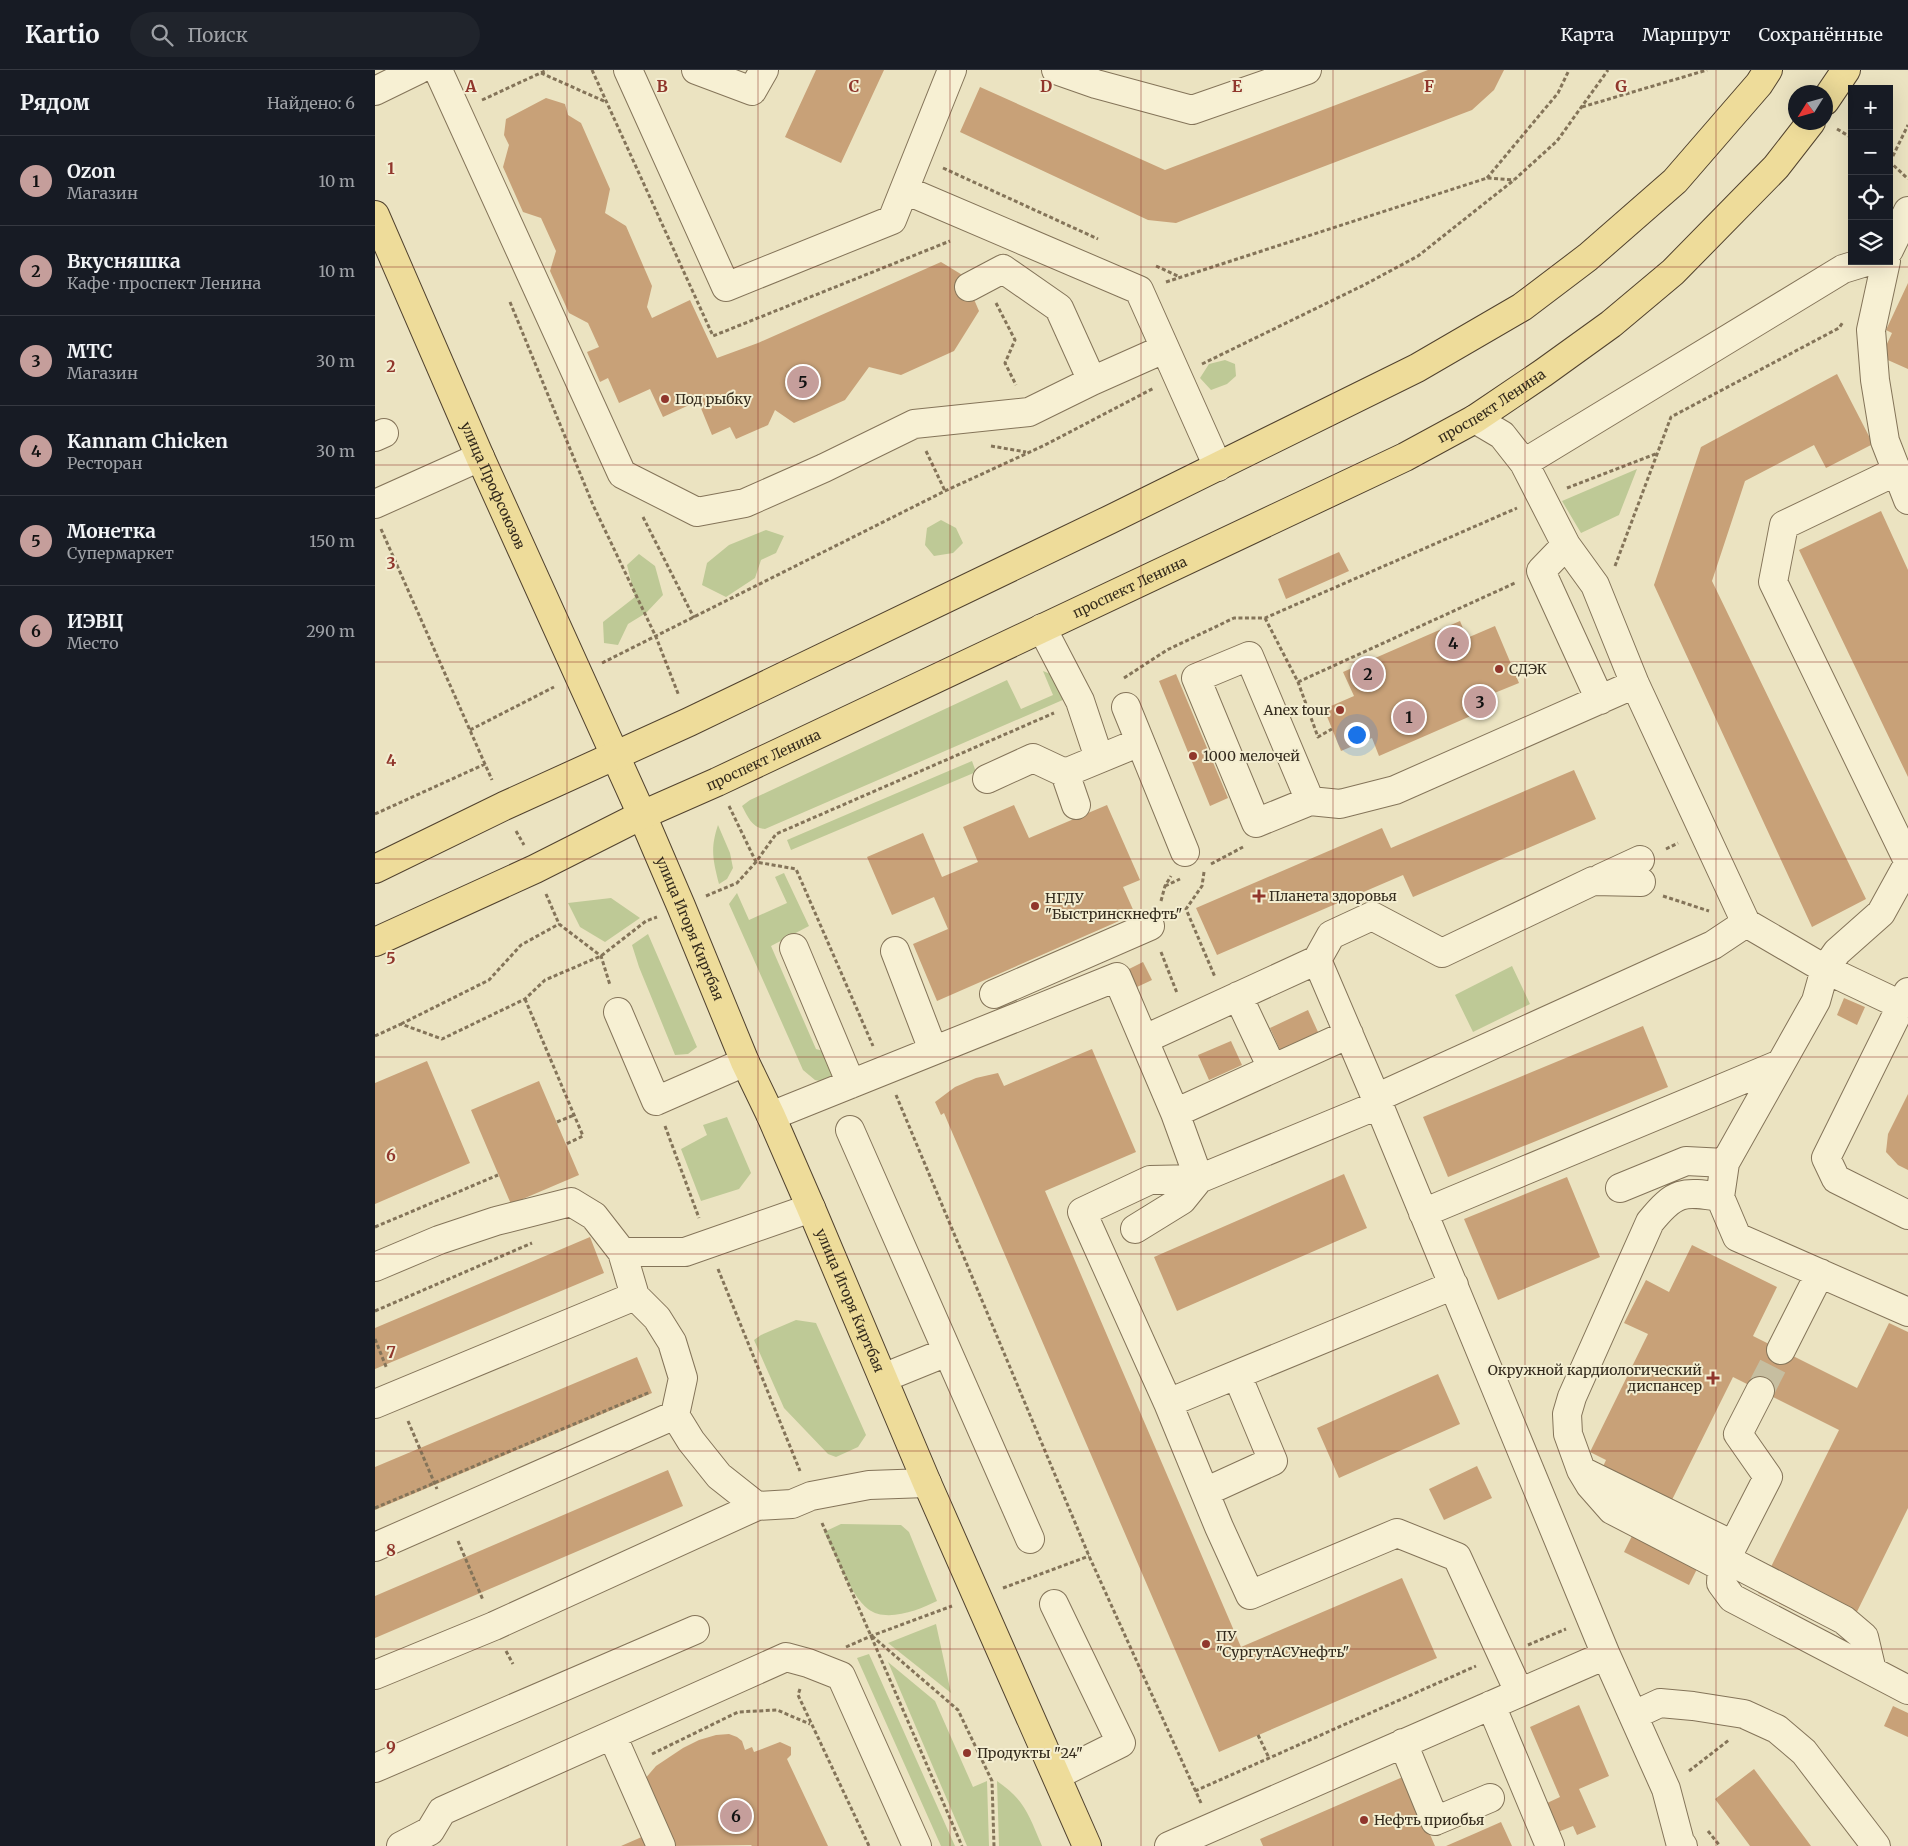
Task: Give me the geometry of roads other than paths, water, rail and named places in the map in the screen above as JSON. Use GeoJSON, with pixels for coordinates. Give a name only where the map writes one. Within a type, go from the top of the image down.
{"type":"FeatureCollection","features":[{"type":"Feature","properties":{"kind":"main road"},"geometry":{"type":"LineString","coordinates":[[375,869],[504,806],[689,722],[1217,468],[1417,368],[1522,307],[1588,256],[1675,181],[1759,84],[1768,70]]}},
{"type":"Feature","properties":{"kind":"main road"},"geometry":{"type":"LineString","coordinates":[[1833,90],[1847,70]]}},
{"type":"Feature","properties":{"kind":"main road","name":"проспект Ленина"},"geometry":{"type":"LineString","coordinates":[[375,942],[535,869],[642,815],[717,782],[1405,457],[1475,419],[1604,329],[1673,272],[1776,167],[1805,130]]}},
{"type":"Feature","properties":{"kind":"main road","name":"улица Профсоюзов"},"geometry":{"type":"LineString","coordinates":[[375,215],[480,457],[615,755]]}},
{"type":"Feature","properties":{"kind":"main road","name":"улица Игоря Киртбая"},"geometry":{"type":"LineString","coordinates":[[615,755],[681,906],[745,1062],[811,1208],[927,1483],[1087,1846]]}},
{"type":"Feature","properties":{"kind":"lane"},"geometry":{"type":"LineString","coordinates":[[375,92],[418,70]]}},
{"type":"Feature","properties":{"kind":"lane"},"geometry":{"type":"LineString","coordinates":[[438,70],[622,474],[697,512],[745,503],[824,468],[914,424],[1029,412],[1164,349]]}},
{"type":"Feature","properties":{"kind":"lane"},"geometry":{"type":"LineString","coordinates":[[628,70],[726,287],[892,220],[952,70]]}},
{"type":"Feature","properties":{"kind":"lane"},"geometry":{"type":"LineString","coordinates":[[695,70],[752,92],[764,70]]}},
{"type":"Feature","properties":{"kind":"lane"},"geometry":{"type":"LineString","coordinates":[[1056,70],[1096,84],[1192,110],[1307,70]]}},
{"type":"Feature","properties":{"kind":"lane"},"geometry":{"type":"LineString","coordinates":[[905,190],[1139,290],[1217,468]]}},
{"type":"Feature","properties":{"kind":"lane"},"geometry":{"type":"LineString","coordinates":[[1893,242],[1908,211]]}},
{"type":"Feature","properties":{"kind":"lane"},"geometry":{"type":"LineString","coordinates":[[1524,463],[1843,269],[1856,265]]}},
{"type":"Feature","properties":{"kind":"lane"},"geometry":{"type":"LineString","coordinates":[[1885,265],[1871,330],[1875,380],[1885,440],[1903,474],[1908,500]]}},
{"type":"Feature","properties":{"kind":"lane"},"geometry":{"type":"LineString","coordinates":[[977,283],[1003,269],[1059,308],[1092,381]]}},
{"type":"Feature","properties":{"kind":"lane"},"geometry":{"type":"LineString","coordinates":[[1475,419],[1502,435],[1524,463],[1566,545],[1595,585],[1635,684],[1745,923],[1825,968],[1905,998],[1827,1158],[1836,1179],[1908,1215]]}},
{"type":"Feature","properties":{"kind":"lane"},"geometry":{"type":"LineString","coordinates":[[377,514],[480,457]]}},
{"type":"Feature","properties":{"kind":"lane"},"geometry":{"type":"LineString","coordinates":[[1903,474],[1784,525],[1773,582],[1908,862],[1881,913],[1837,952],[1825,968],[1816,1001],[1725,1162],[1720,1197],[1737,1237],[1908,1312]]}},
{"type":"Feature","properties":{"kind":"lane"},"geometry":{"type":"LineString","coordinates":[[1566,545],[1541,571],[1600,700]]}},
{"type":"Feature","properties":{"kind":"lane"},"geometry":{"type":"LineString","coordinates":[[1042,628],[1080,702],[1099,758]]}},
{"type":"Feature","properties":{"kind":"lane"},"geometry":{"type":"LineString","coordinates":[[1309,801],[1249,656],[1196,678],[1256,823],[1309,801],[1340,804],[1395,790],[1635,684]]}},
{"type":"Feature","properties":{"kind":"lane"},"geometry":{"type":"LineString","coordinates":[[1126,707],[1185,852]]}},
{"type":"Feature","properties":{"kind":"lane"},"geometry":{"type":"LineString","coordinates":[[1065,773],[1140,742]]}},
{"type":"Feature","properties":{"kind":"lane"},"geometry":{"type":"LineString","coordinates":[[987,779],[1033,758],[1065,773],[1076,805]]}},
{"type":"Feature","properties":{"kind":"lane"},"geometry":{"type":"LineString","coordinates":[[1145,1039],[1317,960],[1331,935],[1372,916],[1442,953],[1593,881],[1640,871]]}},
{"type":"Feature","properties":{"kind":"lane"},"geometry":{"type":"LineString","coordinates":[[1519,1692],[1457,1557],[1397,1533],[1250,1595],[1168,1403],[1082,1212],[1150,1180],[1199,1179],[1377,1101],[1713,945],[1745,923]]}},
{"type":"Feature","properties":{"kind":"lane"},"geometry":{"type":"LineString","coordinates":[[1004,1021],[991,987],[1150,926]]}},
{"type":"Feature","properties":{"kind":"lane"},"geometry":{"type":"LineString","coordinates":[[794,948],[851,1084]]}},
{"type":"Feature","properties":{"kind":"lane"},"geometry":{"type":"LineString","coordinates":[[895,950],[933,1050]]}},
{"type":"Feature","properties":{"kind":"lane"},"geometry":{"type":"LineString","coordinates":[[1317,960],[1454,1285],[1606,1654],[1666,1789],[1680,1842],[1683,1846]]}},
{"type":"Feature","properties":{"kind":"lane"},"geometry":{"type":"LineString","coordinates":[[771,1116],[1117,977],[1145,1039],[1199,1179]]}},
{"type":"Feature","properties":{"kind":"lane"},"geometry":{"type":"LineString","coordinates":[[1232,999],[1272,1068]]}},
{"type":"Feature","properties":{"kind":"lane"},"geometry":{"type":"LineString","coordinates":[[619,1012],[656,1101],[745,1062]]}},
{"type":"Feature","properties":{"kind":"lane"},"geometry":{"type":"LineString","coordinates":[[1175,1113],[1349,1034]]}},
{"type":"Feature","properties":{"kind":"lane"},"geometry":{"type":"LineString","coordinates":[[1423,1213],[1780,1064]]}},
{"type":"Feature","properties":{"kind":"lane"},"geometry":{"type":"LineString","coordinates":[[850,1130],[1030,1539]]}},
{"type":"Feature","properties":{"kind":"lane"},"geometry":{"type":"LineString","coordinates":[[1620,1188],[1686,1161],[1725,1162]]}},
{"type":"Feature","properties":{"kind":"lane"},"geometry":{"type":"LineString","coordinates":[[1135,1228],[1182,1200],[1199,1179]]}},
{"type":"Feature","properties":{"kind":"lane"},"geometry":{"type":"LineString","coordinates":[[1720,1197],[1693,1192],[1681,1194],[1669,1200],[1650,1222],[1572,1396],[1567,1414],[1568,1434],[1581,1470],[1727,1557],[1844,1620],[1864,1637],[1872,1672],[1908,1690]]}},
{"type":"Feature","properties":{"kind":"lane"},"geometry":{"type":"LineString","coordinates":[[375,1267],[439,1240],[496,1221],[571,1202],[594,1216],[622,1252],[635,1296],[657,1318],[672,1342],[683,1378],[675,1415],[691,1441],[719,1476],[757,1506]]}},
{"type":"Feature","properties":{"kind":"lane"},"geometry":{"type":"LineString","coordinates":[[622,1252],[685,1252],[811,1208]]}},
{"type":"Feature","properties":{"kind":"lane"},"geometry":{"type":"LineString","coordinates":[[1781,1350],[1820,1273]]}},
{"type":"Feature","properties":{"kind":"lane"},"geometry":{"type":"LineString","coordinates":[[1168,1403],[1454,1285]]}},
{"type":"Feature","properties":{"kind":"lane"},"geometry":{"type":"LineString","coordinates":[[375,1404],[635,1296]]}},
{"type":"Feature","properties":{"kind":"lane"},"geometry":{"type":"LineString","coordinates":[[883,1378],[947,1352]]}},
{"type":"Feature","properties":{"kind":"lane"},"geometry":{"type":"LineString","coordinates":[[1205,1492],[1273,1461],[1237,1375]]}},
{"type":"Feature","properties":{"kind":"lane"},"geometry":{"type":"LineString","coordinates":[[1727,1557],[1768,1477],[1738,1434],[1760,1391]]}},
{"type":"Feature","properties":{"kind":"lane"},"geometry":{"type":"LineString","coordinates":[[375,1547],[675,1415]]}},
{"type":"Feature","properties":{"kind":"lane"},"geometry":{"type":"LineString","coordinates":[[375,1675],[494,1626],[757,1506],[792,1504],[811,1496],[869,1485],[927,1483]]}},
{"type":"Feature","properties":{"kind":"lane"},"geometry":{"type":"LineString","coordinates":[[1053,1604],[1121,1743],[1057,1775]]}},
{"type":"Feature","properties":{"kind":"lane"},"geometry":{"type":"LineString","coordinates":[[375,1768],[695,1630]]}},
{"type":"Feature","properties":{"kind":"lane"},"geometry":{"type":"LineString","coordinates":[[1169,1846],[1606,1654]]}},
{"type":"Feature","properties":{"kind":"lane"},"geometry":{"type":"LineString","coordinates":[[401,1846],[433,1839],[442,1811],[786,1657],[808,1663],[841,1676],[917,1846]]}},
{"type":"Feature","properties":{"kind":"lane"},"geometry":{"type":"LineString","coordinates":[[1633,1714],[1660,1703],[1744,1714],[1777,1729],[1804,1752],[1875,1846]]}},
{"type":"Feature","properties":{"kind":"lane"},"geometry":{"type":"LineString","coordinates":[[1491,1705],[1550,1846]]}},
{"type":"Feature","properties":{"kind":"lane"},"geometry":{"type":"LineString","coordinates":[[612,1735],[661,1846]]}},
{"type":"Feature","properties":{"kind":"lane"},"geometry":{"type":"LineString","coordinates":[[1403,1744],[1435,1821],[1490,1798]]}},
{"type":"Feature","properties":{"kind":"tunnel"},"geometry":{"type":"LineString","coordinates":[[1760,1391],[1781,1350]]}},
{"type":"Feature","properties":{"kind":"place","name":"Монетка"},"geometry":{"type":"Point","coordinates":[803,382]}},
{"type":"Feature","properties":{"kind":"place","name":"Под рыбку"},"geometry":{"type":"Point","coordinates":[665,399]}},
{"type":"Feature","properties":{"kind":"place","name":"Kannam Chicken"},"geometry":{"type":"Point","coordinates":[1453,643]}},
{"type":"Feature","properties":{"kind":"place","name":"СДЭК"},"geometry":{"type":"Point","coordinates":[1499,669]}},
{"type":"Feature","properties":{"kind":"place","name":"Вкусняшка"},"geometry":{"type":"Point","coordinates":[1368,674]}},
{"type":"Feature","properties":{"kind":"place","name":"МТС"},"geometry":{"type":"Point","coordinates":[1480,702]}},
{"type":"Feature","properties":{"kind":"place","name":"Anex tour"},"geometry":{"type":"Point","coordinates":[1340,710]}},
{"type":"Feature","properties":{"kind":"place","name":"Ozon"},"geometry":{"type":"Point","coordinates":[1409,717]}},
{"type":"Feature","properties":{"kind":"place","name":"1000 мелочей"},"geometry":{"type":"Point","coordinates":[1193,756]}},
{"type":"Feature","properties":{"kind":"place","name":"Планета здоровья"},"geometry":{"type":"Point","coordinates":[1259,896]}},
{"type":"Feature","properties":{"kind":"place","name":"НГДУ \"Быстринскнефть\""},"geometry":{"type":"Point","coordinates":[1035,906]}},
{"type":"Feature","properties":{"kind":"place","name":"Окружной кардиологический диспансер"},"geometry":{"type":"Point","coordinates":[1713,1378]}},
{"type":"Feature","properties":{"kind":"place","name":"ПУ \"СургутАСУнефть\""},"geometry":{"type":"Point","coordinates":[1206,1644]}},
{"type":"Feature","properties":{"kind":"place","name":"Продукты \"24\""},"geometry":{"type":"Point","coordinates":[967,1753]}},
{"type":"Feature","properties":{"kind":"place","name":"ИЭВЦ"},"geometry":{"type":"Point","coordinates":[736,1816]}},
{"type":"Feature","properties":{"kind":"place","name":"Нефть приобья"},"geometry":{"type":"Point","coordinates":[1364,1820]}}]}
